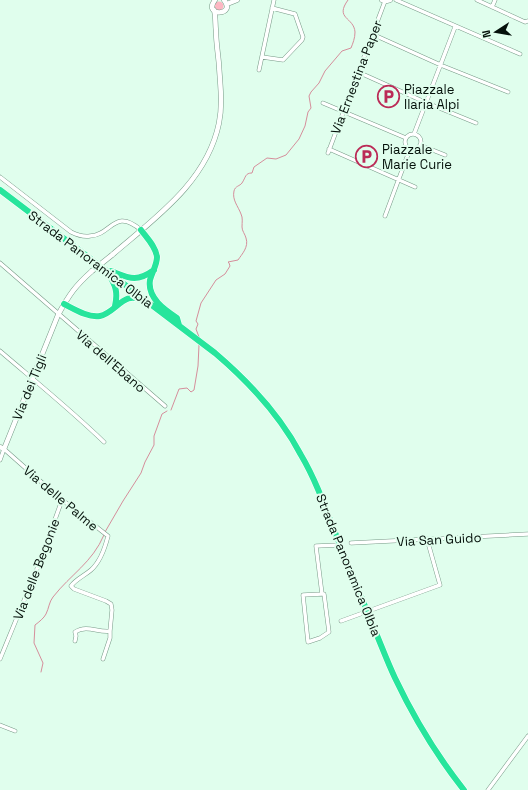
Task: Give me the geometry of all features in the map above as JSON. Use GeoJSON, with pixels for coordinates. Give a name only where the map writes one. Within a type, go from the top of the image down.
{"type":"FeatureCollection","features":[{"type":"Feature","properties":{"kind":"highway","name":"Strada Panoramica Olbia"},"geometry":{"type":"LineString","coordinates":[[0,190],[215,353],[233,368],[272,410],[297,448],[312,476],[394,677],[408,704],[438,754],[464,790]]}},
{"type":"Feature","properties":{"kind":"highway"},"geometry":{"type":"LineString","coordinates":[[141,230],[155,250],[157,262],[150,280],[150,288],[154,299],[163,308],[177,318],[180,326]]}},
{"type":"Feature","properties":{"kind":"highway"},"geometry":{"type":"LineString","coordinates":[[105,269],[131,278],[146,276],[154,270]]}},
{"type":"Feature","properties":{"kind":"highway"},"geometry":{"type":"LineString","coordinates":[[105,269],[117,290],[115,306]]}},
{"type":"Feature","properties":{"kind":"highway"},"geometry":{"type":"LineString","coordinates":[[64,304],[89,315],[98,316],[110,312],[115,306],[125,299],[132,298],[141,300],[163,317],[172,320]]}},
{"type":"Feature","properties":{"kind":"street"},"geometry":{"type":"LineString","coordinates":[[216,30],[217,22],[227,8],[225,1],[237,0]]}},
{"type":"Feature","properties":{"kind":"street"},"geometry":{"type":"LineString","coordinates":[[259,70],[274,0]]}},
{"type":"Feature","properties":{"kind":"street","name":"Via Ernestina Paper"},"geometry":{"type":"LineString","coordinates":[[386,0],[329,151],[398,180]]}},
{"type":"Feature","properties":{"kind":"street"},"geometry":{"type":"LineString","coordinates":[[396,0],[520,54]]}},
{"type":"Feature","properties":{"kind":"street"},"geometry":{"type":"LineString","coordinates":[[476,0],[527,22]]}},
{"type":"Feature","properties":{"kind":"street"},"geometry":{"type":"LineString","coordinates":[[492,7],[495,0]]}},
{"type":"Feature","properties":{"kind":"street","name":"Via dei Tigli"},"geometry":{"type":"LineString","coordinates":[[0,460],[2,448],[32,380],[58,315],[77,284],[176,200],[201,167],[214,143],[220,121],[221,101],[216,16],[213,6],[214,1]]}},
{"type":"Feature","properties":{"kind":"street"},"geometry":{"type":"LineString","coordinates":[[262,57],[283,60],[302,40],[294,13],[272,8]]}},
{"type":"Feature","properties":{"kind":"street"},"geometry":{"type":"LineString","coordinates":[[214,10],[218,13],[222,13]]}},
{"type":"Feature","properties":{"kind":"street"},"geometry":{"type":"LineString","coordinates":[[414,134],[455,27]]}},
{"type":"Feature","properties":{"kind":"street"},"geometry":{"type":"LineString","coordinates":[[372,34],[441,65],[508,92]]}},
{"type":"Feature","properties":{"kind":"street"},"geometry":{"type":"LineString","coordinates":[[358,72],[476,123]]}},
{"type":"Feature","properties":{"kind":"street"},"geometry":{"type":"LineString","coordinates":[[323,103],[406,138]]}},
{"type":"Feature","properties":{"kind":"street"},"geometry":{"type":"LineString","coordinates":[[410,134],[414,134],[420,139],[420,145],[416,149],[410,149],[406,145],[406,138],[410,134]]}},
{"type":"Feature","properties":{"kind":"street"},"geometry":{"type":"LineString","coordinates":[[420,145],[445,155]]}},
{"type":"Feature","properties":{"kind":"street"},"geometry":{"type":"LineString","coordinates":[[385,216],[410,149]]}},
{"type":"Feature","properties":{"kind":"street"},"geometry":{"type":"LineString","coordinates":[[0,177],[72,232],[80,236],[91,236],[100,233],[114,223],[121,221],[132,222],[141,230]]}},
{"type":"Feature","properties":{"kind":"street"},"geometry":{"type":"LineString","coordinates":[[398,180],[415,187]]}},
{"type":"Feature","properties":{"kind":"street","name":"Via dell'Ebano"},"geometry":{"type":"LineString","coordinates":[[0,263],[58,315],[165,406]]}},
{"type":"Feature","properties":{"kind":"street"},"geometry":{"type":"LineString","coordinates":[[0,351],[32,380],[74,413],[104,442]]}},
{"type":"Feature","properties":{"kind":"street","name":"Via delle Palme"},"geometry":{"type":"LineString","coordinates":[[2,448],[62,500],[108,536],[99,560],[92,569],[74,581],[71,586],[74,589],[111,604],[112,610],[110,631]]}},
{"type":"Feature","properties":{"kind":"street","name":"Via delle Begonie"},"geometry":{"type":"LineString","coordinates":[[0,659],[39,564],[62,500]]}},
{"type":"Feature","properties":{"kind":"street","name":"Via San Guido"},"geometry":{"type":"LineString","coordinates":[[351,543],[528,534]]}},
{"type":"Feature","properties":{"kind":"street"},"geometry":{"type":"LineString","coordinates":[[341,621],[440,585],[427,539]]}},
{"type":"Feature","properties":{"kind":"street"},"geometry":{"type":"LineString","coordinates":[[322,594],[303,595],[308,642],[320,638],[329,632],[324,594],[322,594],[316,546],[340,545]]}},
{"type":"Feature","properties":{"kind":"street"},"geometry":{"type":"LineString","coordinates":[[75,641],[75,632],[79,629],[86,628],[105,632],[110,631],[110,638],[103,659]]}},
{"type":"Feature","properties":{"kind":"street"},"geometry":{"type":"LineString","coordinates":[[0,725],[15,731]]}},
{"type":"Feature","properties":{"kind":"street"},"geometry":{"type":"LineString","coordinates":[[488,790],[528,736]]}},
{"type":"Feature","properties":{"kind":"shaded area"},"geometry":{"type":"Polygon","coordinates":[[[217,2],[221,2],[223,6],[221,10],[217,10],[215,8],[215,4],[217,2]]]}},
{"type":"Feature","properties":{"kind":"waterway"},"geometry":{"type":"LineString","coordinates":[[199,337],[196,329],[198,324],[196,321],[201,303],[216,280],[225,274],[230,266],[228,262],[238,260],[247,244],[242,228],[242,216],[234,197],[235,189],[242,183],[247,175],[252,173],[254,167],[267,158],[276,159],[286,155],[299,139],[305,126],[308,112],[311,108],[309,96],[311,92],[319,83],[325,71],[342,51],[351,48],[355,34],[354,27],[346,18],[343,11],[348,0]]}},
{"type":"Feature","properties":{"kind":"waterway"},"geometry":{"type":"LineString","coordinates":[[171,410],[179,389],[187,388],[191,392],[194,390],[198,366],[199,345]]}},
{"type":"Feature","properties":{"kind":"waterway"},"geometry":{"type":"LineString","coordinates":[[105,532],[141,473],[154,445],[154,436],[162,414],[167,411]]}},
{"type":"Feature","properties":{"kind":"waterway"},"geometry":{"type":"LineString","coordinates":[[41,672],[43,663],[34,643],[35,625],[47,612],[53,597],[94,553],[104,535]]}},
{"type":"Feature","properties":{"kind":"place","name":"Piazzale Ilaria Alpi"},"geometry":{"type":"Point","coordinates":[389,96]}},
{"type":"Feature","properties":{"kind":"place","name":"Piazzale Marie Curie"},"geometry":{"type":"Point","coordinates":[366,156]}}]}
